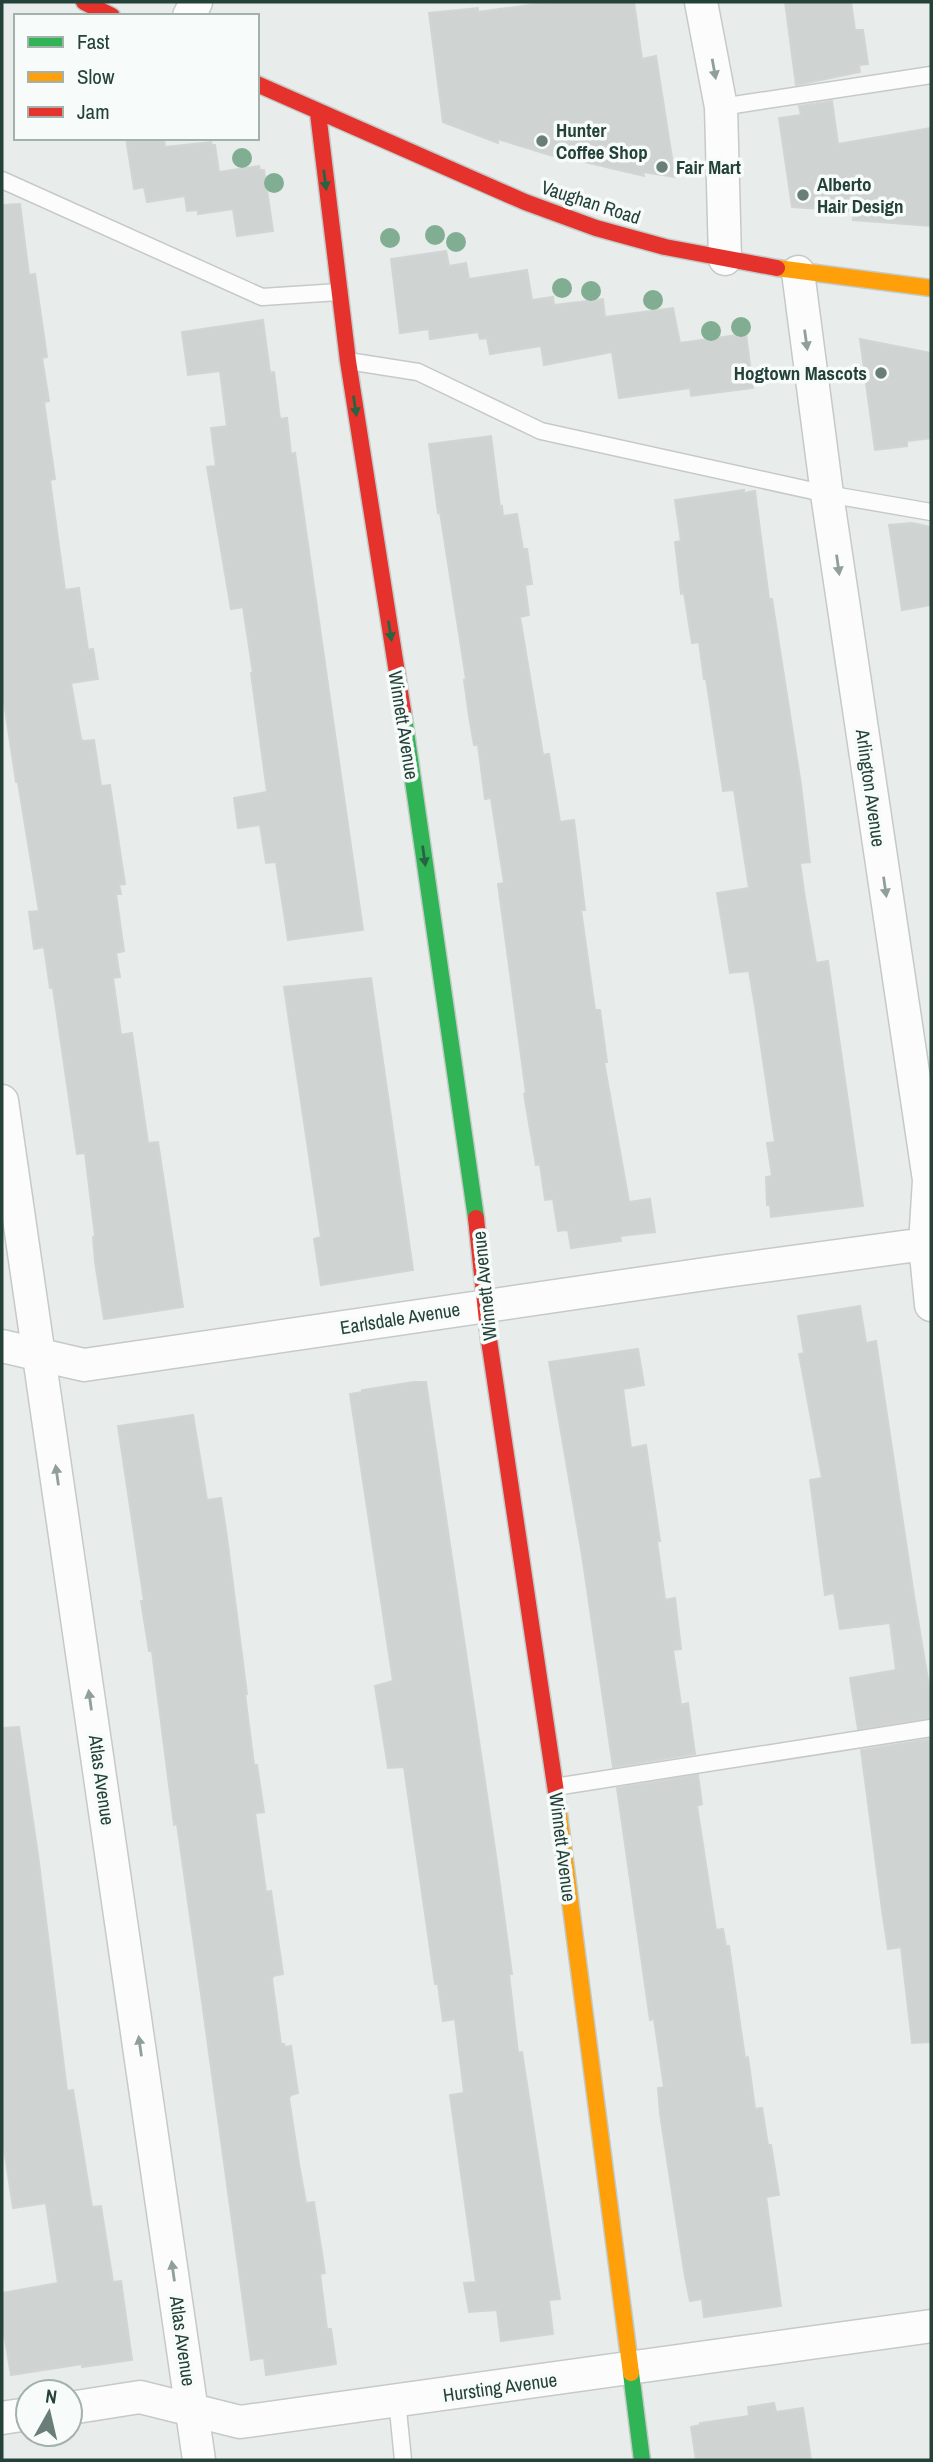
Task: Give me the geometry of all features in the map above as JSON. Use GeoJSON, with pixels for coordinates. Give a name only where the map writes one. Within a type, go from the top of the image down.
{"type":"FeatureCollection","features":[{"type":"Feature","properties":{"kind":"street"},"geometry":{"type":"LineString","coordinates":[[84,2],[108,14]]}},
{"type":"Feature","properties":{"kind":"street"},"geometry":{"type":"LineString","coordinates":[[701,2],[721,107],[725,259]]}},
{"type":"Feature","properties":{"kind":"street","name":"Vaughan Road"},"geometry":{"type":"LineString","coordinates":[[259,86],[525,202],[596,228],[665,247],[725,259],[798,272],[931,288]]}},
{"type":"Feature","properties":{"kind":"street","name":"Winnett Avenue"},"geometry":{"type":"LineString","coordinates":[[318,113],[348,361],[407,739],[482,1257],[489,1340],[555,1787],[642,2460]]}},
{"type":"Feature","properties":{"kind":"street","name":"Arlington Avenue"},"geometry":{"type":"LineString","coordinates":[[798,272],[827,494],[929,1180],[925,1244],[931,1305]]}},
{"type":"Feature","properties":{"kind":"street","name":"Atlas Avenue"},"geometry":{"type":"LineString","coordinates":[[2,1101],[199,2460]]}},
{"type":"Feature","properties":{"kind":"street","name":"Earlsdale Avenue"},"geometry":{"type":"LineString","coordinates":[[2,1346],[84,1365],[486,1305],[925,1244]]}},
{"type":"Feature","properties":{"kind":"street","name":"Hursting Avenue"},"geometry":{"type":"LineString","coordinates":[[84,2406],[140,2397],[240,2422],[931,2326]]}},
{"type":"Feature","properties":{"kind":"lane"},"geometry":{"type":"LineString","coordinates":[[721,107],[931,75]]}},
{"type":"Feature","properties":{"kind":"lane"},"geometry":{"type":"LineString","coordinates":[[2,180],[262,297],[339,292]]}},
{"type":"Feature","properties":{"kind":"lane"},"geometry":{"type":"LineString","coordinates":[[348,361],[418,372],[541,431],[827,494],[931,512]]}},
{"type":"Feature","properties":{"kind":"lane"},"geometry":{"type":"LineString","coordinates":[[555,1787],[931,1728]]}},
{"type":"Feature","properties":{"kind":"lane"},"geometry":{"type":"LineString","coordinates":[[397,2400],[403,2460]]}},
{"type":"Feature","properties":{"kind":"building"},"geometry":{"type":"Polygon","coordinates":[[[551,2],[634,2],[642,59],[656,56],[675,177],[643,172],[644,176],[559,158],[498,139],[498,143],[443,122],[429,13],[478,8],[478,12],[551,2]]]}},
{"type":"Feature","properties":{"kind":"building"},"geometry":{"type":"Polygon","coordinates":[[[785,2],[851,2],[855,30],[863,30],[868,64],[859,65],[860,72],[796,85],[785,2]]]}},
{"type":"Feature","properties":{"kind":"building"},"geometry":{"type":"Polygon","coordinates":[[[832,101],[838,144],[931,128],[931,226],[853,220],[852,211],[792,207],[779,118],[801,115],[799,106],[832,101]]]}},
{"type":"Feature","properties":{"kind":"building"},"geometry":{"type":"Polygon","coordinates":[[[126,140],[164,140],[165,147],[211,142],[215,145],[219,172],[259,166],[260,170],[264,170],[273,231],[237,236],[233,209],[198,214],[198,210],[187,211],[185,196],[147,202],[144,187],[134,189],[126,140]]]}},
{"type":"Feature","properties":{"kind":"building"},"geometry":{"type":"Polygon","coordinates":[[[20,204],[29,275],[35,274],[47,357],[42,358],[49,401],[44,402],[55,479],[50,480],[65,590],[79,588],[88,650],[93,649],[98,679],[71,683],[81,739],[94,740],[101,786],[110,785],[125,884],[119,885],[121,894],[116,894],[124,951],[116,953],[120,977],[113,978],[121,1035],[132,1033],[148,1143],[158,1142],[183,1307],[104,1319],[95,1262],[95,1236],[85,1153],[77,1154],[53,988],[50,988],[44,947],[34,949],[29,912],[39,911],[2,689],[2,205],[20,204]]]}},
{"type":"Feature","properties":{"kind":"building"},"geometry":{"type":"Polygon","coordinates":[[[446,251],[449,266],[466,263],[469,279],[527,270],[532,300],[553,297],[554,305],[603,299],[605,317],[673,308],[680,343],[746,334],[753,388],[691,396],[690,388],[619,398],[612,352],[544,365],[541,346],[490,354],[487,338],[480,339],[478,332],[430,339],[429,329],[400,333],[391,259],[446,251]]]}},
{"type":"Feature","properties":{"kind":"building"},"geometry":{"type":"Polygon","coordinates":[[[263,320],[280,419],[287,418],[291,454],[295,453],[363,930],[288,940],[276,862],[266,863],[260,825],[238,828],[234,798],[267,792],[243,607],[231,609],[207,467],[216,466],[211,428],[227,426],[220,371],[188,375],[182,332],[263,320]]]}},
{"type":"Feature","properties":{"kind":"building"},"geometry":{"type":"Polygon","coordinates":[[[860,339],[931,353],[931,438],[907,441],[907,446],[875,450],[860,339]]]}},
{"type":"Feature","properties":{"kind":"building"},"geometry":{"type":"Polygon","coordinates":[[[491,436],[500,507],[502,506],[503,516],[517,514],[523,549],[527,549],[532,584],[525,585],[529,615],[520,617],[543,755],[549,754],[560,822],[574,820],[585,910],[581,910],[595,1010],[600,1010],[607,1062],[604,1062],[629,1202],[650,1199],[655,1232],[620,1236],[621,1241],[571,1248],[568,1230],[558,1231],[553,1199],[545,1200],[540,1164],[536,1165],[524,1094],[526,1093],[498,884],[504,883],[491,798],[485,799],[478,745],[474,745],[469,716],[466,679],[429,444],[491,436]]]}},
{"type":"Feature","properties":{"kind":"building"},"geometry":{"type":"Polygon","coordinates":[[[744,490],[744,493],[755,491],[769,599],[772,599],[801,785],[810,862],[800,863],[804,892],[816,963],[828,961],[863,1206],[771,1217],[770,1205],[767,1205],[766,1177],[772,1176],[767,1143],[775,1142],[755,1006],[749,971],[730,973],[717,893],[749,888],[734,790],[723,791],[706,678],[704,679],[699,642],[692,643],[684,593],[681,594],[675,542],[681,541],[675,500],[744,490]]]}},
{"type":"Feature","properties":{"kind":"building"},"geometry":{"type":"Polygon","coordinates":[[[912,523],[931,527],[931,605],[902,610],[889,525],[912,523]]]}},
{"type":"Feature","properties":{"kind":"building"},"geometry":{"type":"Polygon","coordinates":[[[371,978],[413,1270],[321,1285],[314,1239],[321,1237],[284,987],[371,978]]]}},
{"type":"Feature","properties":{"kind":"building"},"geometry":{"type":"Polygon","coordinates":[[[860,1306],[866,1343],[876,1341],[931,1698],[931,1718],[858,1729],[850,1678],[896,1670],[890,1623],[840,1629],[834,1593],[825,1595],[810,1480],[822,1478],[799,1354],[804,1353],[798,1316],[860,1306]]]}},
{"type":"Feature","properties":{"kind":"building"},"geometry":{"type":"Polygon","coordinates":[[[638,1349],[644,1385],[623,1389],[631,1448],[646,1445],[660,1541],[657,1541],[665,1600],[675,1598],[681,1649],[673,1650],[681,1705],[688,1703],[695,1754],[613,1767],[582,1555],[549,1362],[638,1349]]]}},
{"type":"Feature","properties":{"kind":"building"},"geometry":{"type":"Polygon","coordinates":[[[426,1382],[496,1856],[512,1974],[509,1974],[518,2053],[522,2052],[560,2299],[549,2300],[553,2334],[501,2341],[497,2310],[469,2312],[464,2283],[476,2282],[450,2095],[464,2093],[455,2019],[443,2021],[438,1984],[435,1984],[404,1767],[388,1768],[375,1686],[393,1681],[350,1394],[426,1382]]]}},
{"type":"Feature","properties":{"kind":"building"},"geometry":{"type":"Polygon","coordinates":[[[193,1415],[207,1500],[221,1498],[226,1530],[254,1765],[257,1765],[264,1812],[255,1813],[266,1892],[271,1891],[283,1974],[273,1976],[272,1979],[281,2044],[285,2047],[291,2046],[298,2093],[289,2098],[306,2203],[314,2202],[325,2273],[320,2274],[327,2329],[331,2329],[336,2364],[266,2375],[264,2358],[251,2360],[177,1824],[174,1825],[152,1651],[149,1651],[141,1601],[144,1601],[118,1426],[193,1415]]]}},
{"type":"Feature","properties":{"kind":"building"},"geometry":{"type":"Polygon","coordinates":[[[19,1727],[38,1855],[67,2091],[73,2090],[92,2207],[101,2206],[113,2282],[121,2281],[132,2360],[82,2367],[82,2364],[11,2375],[2,2322],[2,2293],[58,2283],[46,2203],[13,2208],[2,2135],[2,1728],[19,1727]]]}},
{"type":"Feature","properties":{"kind":"building"},"geometry":{"type":"Polygon","coordinates":[[[931,1739],[931,2042],[912,2043],[901,1947],[888,1949],[861,1750],[931,1739]]]}},
{"type":"Feature","properties":{"kind":"building"},"geometry":{"type":"Polygon","coordinates":[[[698,1775],[702,1804],[697,1806],[716,1930],[723,1929],[726,1946],[729,1946],[755,2109],[762,2108],[779,2195],[766,2197],[781,2306],[704,2317],[702,2299],[690,2301],[685,2277],[660,2114],[658,2088],[664,2087],[654,2019],[650,2020],[617,1788],[698,1775]]]}},
{"type":"Feature","properties":{"kind":"building"},"geometry":{"type":"Polygon","coordinates":[[[774,2403],[776,2412],[803,2408],[811,2460],[696,2460],[691,2427],[700,2423],[749,2416],[748,2407],[774,2403]]]}},
{"type":"Feature","properties":{"kind":"traffic: fast"},"geometry":{"type":"LineString","coordinates":[[403,711],[476,1218]]}},
{"type":"Feature","properties":{"kind":"traffic: fast"},"geometry":{"type":"LineString","coordinates":[[631,2373],[642,2460]]}},
{"type":"Feature","properties":{"kind":"traffic: slow"},"geometry":{"type":"LineString","coordinates":[[777,268],[931,288]]}},
{"type":"Feature","properties":{"kind":"traffic: slow"},"geometry":{"type":"LineString","coordinates":[[557,1799],[631,2373]]}},
{"type":"Feature","properties":{"kind":"traffic: jam"},"geometry":{"type":"LineString","coordinates":[[84,2],[108,14]]}},
{"type":"Feature","properties":{"kind":"traffic: jam"},"geometry":{"type":"LineString","coordinates":[[259,85],[525,202],[596,228],[665,247],[777,268]]}},
{"type":"Feature","properties":{"kind":"traffic: jam"},"geometry":{"type":"LineString","coordinates":[[318,113],[348,361],[403,711]]}},
{"type":"Feature","properties":{"kind":"traffic: jam"},"geometry":{"type":"LineString","coordinates":[[476,1218],[489,1340],[557,1799]]}},
{"type":"Feature","properties":{"kind":"place","name":"Hunter Coffee Shop"},"geometry":{"type":"Point","coordinates":[542,141]}},
{"type":"Feature","properties":{"kind":"place","name":"Fair Mart"},"geometry":{"type":"Point","coordinates":[662,167]}},
{"type":"Feature","properties":{"kind":"place","name":"Alberto Hair Design"},"geometry":{"type":"Point","coordinates":[803,195]}},
{"type":"Feature","properties":{"kind":"place","name":"Hogtown Mascots"},"geometry":{"type":"Point","coordinates":[881,373]}}]}
